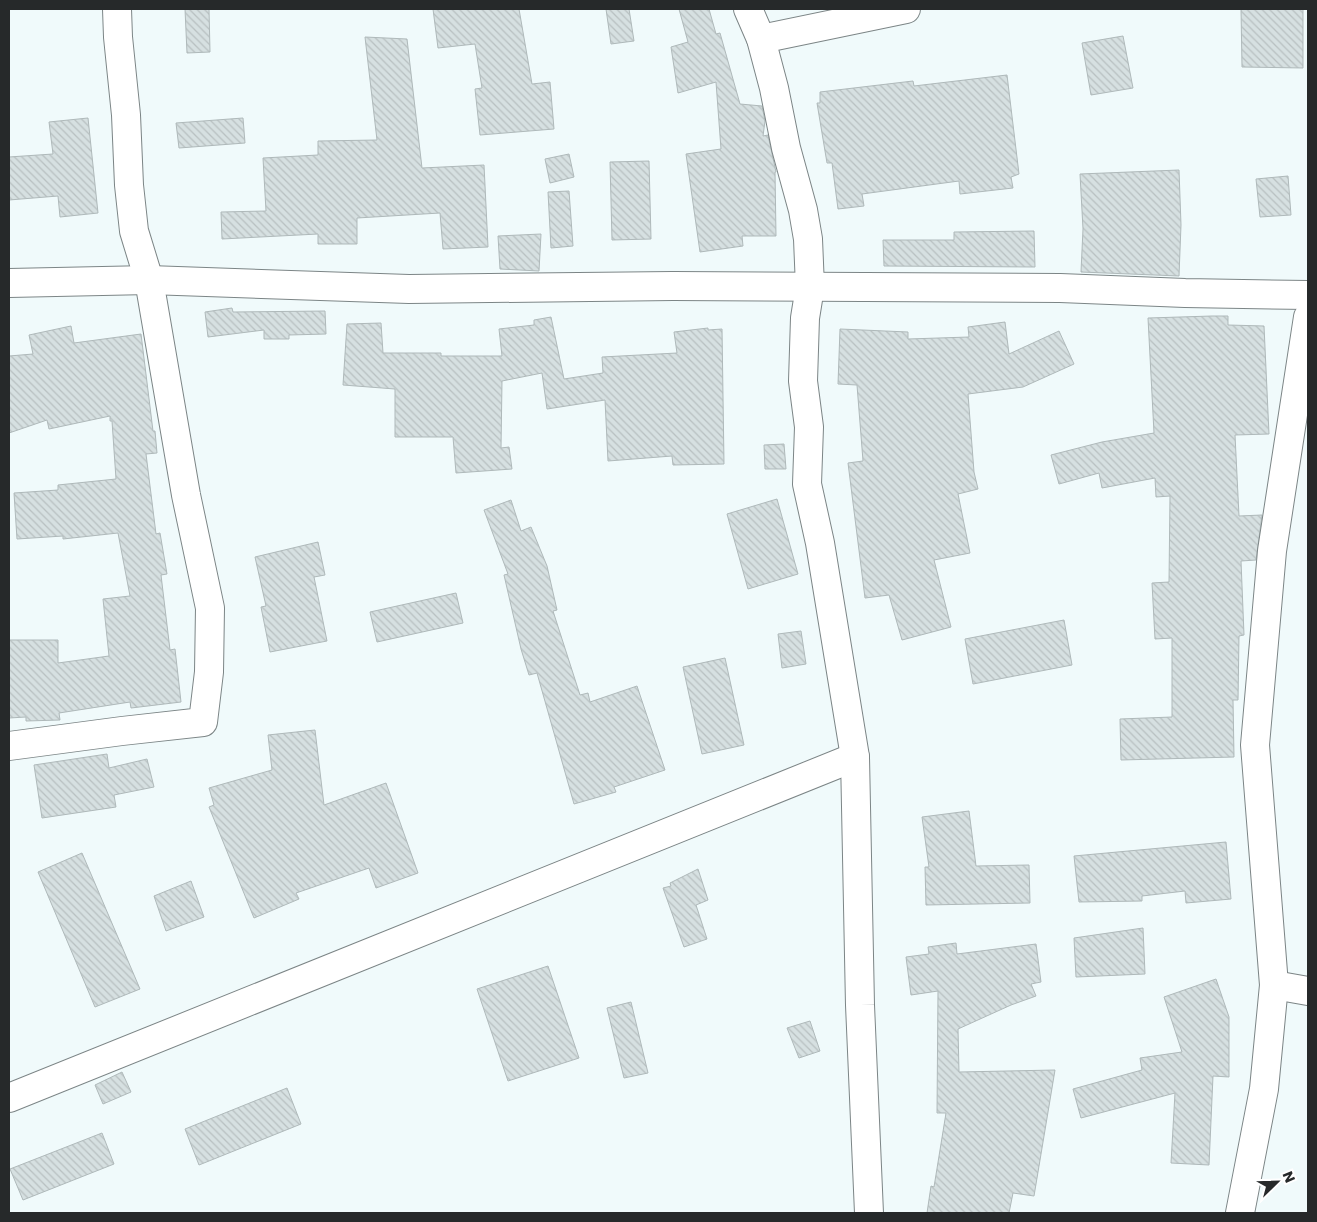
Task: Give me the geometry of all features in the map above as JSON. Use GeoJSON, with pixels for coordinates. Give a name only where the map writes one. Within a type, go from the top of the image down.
{"type":"FeatureCollection","features":[{"type":"Feature","properties":{"kind":"street"},"geometry":{"type":"LineString","coordinates":[[9,746],[203,722],[209,672],[210,608],[186,495],[149,280],[134,232],[117,9]]}},
{"type":"Feature","properties":{"kind":"street"},"geometry":{"type":"LineString","coordinates":[[748,9],[761,39],[774,88],[808,239],[810,287],[804,318],[803,381],[809,427],[807,484],[823,562],[855,757],[860,1005],[869,1213]]}},
{"type":"Feature","properties":{"kind":"street"},"geometry":{"type":"LineString","coordinates":[[761,39],[906,9]]}},
{"type":"Feature","properties":{"kind":"street"},"geometry":{"type":"LineString","coordinates":[[9,283],[149,280],[409,289],[673,286],[1060,288],[1308,295]]}},
{"type":"Feature","properties":{"kind":"street"},"geometry":{"type":"LineString","coordinates":[[1240,1213],[1264,1089],[1274,985],[1255,745],[1272,551],[1308,317]]}},
{"type":"Feature","properties":{"kind":"street"},"geometry":{"type":"LineString","coordinates":[[9,1098],[855,757]]}},
{"type":"Feature","properties":{"kind":"street"},"geometry":{"type":"LineString","coordinates":[[1274,985],[1308,991]]}},
{"type":"Feature","properties":{"kind":"building"},"geometry":{"type":"Polygon","coordinates":[[[185,9],[209,9],[210,52],[187,53],[185,9]]]}},
{"type":"Feature","properties":{"kind":"building"},"geometry":{"type":"Polygon","coordinates":[[[433,9],[519,9],[532,84],[550,82],[554,129],[480,135],[475,89],[482,88],[475,44],[438,48],[433,9]]]}},
{"type":"Feature","properties":{"kind":"building"},"geometry":{"type":"Polygon","coordinates":[[[606,9],[629,9],[634,41],[611,44],[606,9]]]}},
{"type":"Feature","properties":{"kind":"building"},"geometry":{"type":"Polygon","coordinates":[[[679,9],[709,9],[716,34],[720,33],[740,104],[762,106],[765,121],[763,136],[768,135],[776,172],[776,236],[742,236],[743,246],[700,252],[686,154],[721,149],[716,82],[678,93],[671,47],[688,42],[679,9]]]}},
{"type":"Feature","properties":{"kind":"building"},"geometry":{"type":"Polygon","coordinates":[[[1241,9],[1303,9],[1303,68],[1242,67],[1241,9]]]}},
{"type":"Feature","properties":{"kind":"building"},"geometry":{"type":"Polygon","coordinates":[[[1123,36],[1133,88],[1091,95],[1082,43],[1123,36]]]}},
{"type":"Feature","properties":{"kind":"building"},"geometry":{"type":"Polygon","coordinates":[[[365,37],[407,39],[422,168],[484,165],[488,247],[443,249],[440,213],[357,218],[357,244],[318,244],[318,234],[222,239],[221,212],[266,211],[263,158],[318,155],[318,141],[377,140],[365,37]]]}},
{"type":"Feature","properties":{"kind":"building"},"geometry":{"type":"Polygon","coordinates":[[[1007,75],[1019,174],[1011,177],[1013,188],[960,194],[959,181],[862,194],[864,206],[838,209],[832,163],[827,163],[817,103],[820,103],[820,92],[913,81],[914,86],[1007,75]]]}},
{"type":"Feature","properties":{"kind":"building"},"geometry":{"type":"Polygon","coordinates":[[[88,118],[98,213],[60,217],[58,196],[9,200],[9,157],[53,154],[49,122],[88,118]]]}},
{"type":"Feature","properties":{"kind":"building"},"geometry":{"type":"Polygon","coordinates":[[[243,118],[245,143],[179,148],[176,123],[243,118]]]}},
{"type":"Feature","properties":{"kind":"building"},"geometry":{"type":"Polygon","coordinates":[[[569,154],[574,177],[550,183],[545,159],[569,154]]]}},
{"type":"Feature","properties":{"kind":"building"},"geometry":{"type":"Polygon","coordinates":[[[649,161],[651,239],[612,240],[610,162],[649,161]]]}},
{"type":"Feature","properties":{"kind":"building"},"geometry":{"type":"Polygon","coordinates":[[[1179,170],[1181,225],[1179,276],[1081,272],[1083,229],[1080,174],[1179,170]]]}},
{"type":"Feature","properties":{"kind":"building"},"geometry":{"type":"Polygon","coordinates":[[[1288,176],[1291,215],[1260,217],[1256,179],[1288,176]]]}},
{"type":"Feature","properties":{"kind":"building"},"geometry":{"type":"Polygon","coordinates":[[[569,191],[573,246],[551,248],[548,192],[569,191]]]}},
{"type":"Feature","properties":{"kind":"building"},"geometry":{"type":"Polygon","coordinates":[[[1034,231],[1035,267],[884,266],[883,240],[954,240],[954,232],[1034,231]]]}},
{"type":"Feature","properties":{"kind":"building"},"geometry":{"type":"Polygon","coordinates":[[[541,234],[539,271],[500,269],[498,236],[541,234]]]}},
{"type":"Feature","properties":{"kind":"building"},"geometry":{"type":"Polygon","coordinates":[[[232,308],[233,312],[325,311],[326,334],[289,335],[289,339],[264,339],[264,330],[208,337],[205,312],[232,308]]]}},
{"type":"Feature","properties":{"kind":"building"},"geometry":{"type":"Polygon","coordinates":[[[1228,316],[1228,325],[1264,326],[1269,434],[1235,435],[1239,516],[1262,515],[1256,560],[1241,561],[1244,635],[1239,636],[1238,700],[1233,700],[1234,757],[1121,760],[1120,719],[1172,717],[1172,638],[1155,639],[1152,583],[1169,582],[1170,496],[1156,497],[1155,478],[1102,488],[1099,473],[1059,484],[1051,455],[1102,442],[1154,433],[1148,318],[1228,316]]]}},
{"type":"Feature","properties":{"kind":"building"},"geometry":{"type":"Polygon","coordinates":[[[551,317],[564,379],[603,373],[602,357],[677,353],[674,332],[708,328],[708,330],[722,329],[724,464],[673,465],[672,456],[608,461],[605,400],[547,409],[542,373],[502,381],[501,448],[509,447],[512,469],[456,473],[453,437],[395,437],[395,389],[343,385],[347,324],[381,323],[383,353],[441,353],[441,356],[502,356],[499,329],[534,325],[534,320],[551,317]]]}},
{"type":"Feature","properties":{"kind":"building"},"geometry":{"type":"Polygon","coordinates":[[[1005,322],[1009,354],[1059,331],[1074,364],[1023,387],[968,394],[974,472],[978,489],[958,494],[970,553],[934,560],[951,627],[902,640],[889,595],[865,598],[848,463],[863,461],[857,385],[838,384],[840,329],[908,332],[908,339],[969,337],[968,327],[1005,322]]]}},
{"type":"Feature","properties":{"kind":"building"},"geometry":{"type":"Polygon","coordinates":[[[71,326],[74,343],[141,334],[157,453],[146,454],[156,534],[160,533],[167,574],[161,575],[170,650],[175,649],[181,702],[131,708],[130,702],[59,713],[60,720],[26,721],[26,717],[9,718],[9,640],[58,640],[58,663],[109,656],[103,599],[130,596],[118,533],[63,539],[63,536],[17,539],[14,493],[58,490],[58,485],[116,479],[112,421],[110,421],[110,416],[49,429],[47,420],[9,433],[9,356],[33,354],[29,335],[71,326]]]}},
{"type":"Feature","properties":{"kind":"building"},"geometry":{"type":"Polygon","coordinates":[[[784,444],[786,469],[765,469],[764,445],[784,444]]]}},
{"type":"Feature","properties":{"kind":"building"},"geometry":{"type":"Polygon","coordinates":[[[777,499],[798,574],[748,589],[727,514],[777,499]]]}},
{"type":"Feature","properties":{"kind":"building"},"geometry":{"type":"Polygon","coordinates":[[[511,500],[521,531],[531,527],[547,566],[557,610],[553,611],[580,695],[588,693],[590,702],[637,686],[665,770],[614,787],[616,792],[574,804],[537,673],[529,675],[521,649],[504,575],[508,574],[484,510],[511,500]]]}},
{"type":"Feature","properties":{"kind":"building"},"geometry":{"type":"Polygon","coordinates":[[[318,542],[325,575],[314,577],[327,641],[270,652],[261,607],[266,606],[255,557],[318,542]]]}},
{"type":"Feature","properties":{"kind":"building"},"geometry":{"type":"Polygon","coordinates":[[[456,593],[463,623],[377,642],[370,612],[456,593]]]}},
{"type":"Feature","properties":{"kind":"building"},"geometry":{"type":"Polygon","coordinates":[[[1064,620],[1072,665],[973,684],[965,639],[1064,620]]]}},
{"type":"Feature","properties":{"kind":"building"},"geometry":{"type":"Polygon","coordinates":[[[801,631],[806,664],[782,668],[778,634],[801,631]]]}},
{"type":"Feature","properties":{"kind":"building"},"geometry":{"type":"Polygon","coordinates":[[[725,658],[744,745],[702,754],[683,667],[725,658]]]}},
{"type":"Feature","properties":{"kind":"building"},"geometry":{"type":"Polygon","coordinates":[[[315,730],[324,805],[386,783],[418,873],[376,888],[369,868],[296,893],[299,899],[254,918],[209,807],[214,805],[209,788],[272,770],[268,735],[315,730]]]}},
{"type":"Feature","properties":{"kind":"building"},"geometry":{"type":"Polygon","coordinates":[[[107,754],[109,768],[147,759],[154,787],[114,795],[116,807],[42,818],[34,765],[107,754]]]}},
{"type":"Feature","properties":{"kind":"building"},"geometry":{"type":"Polygon","coordinates":[[[969,811],[976,866],[1029,865],[1030,903],[926,905],[925,867],[929,867],[922,817],[969,811]]]}},
{"type":"Feature","properties":{"kind":"building"},"geometry":{"type":"Polygon","coordinates":[[[1226,842],[1231,899],[1186,903],[1185,891],[1142,896],[1142,901],[1079,902],[1074,856],[1226,842]]]}},
{"type":"Feature","properties":{"kind":"building"},"geometry":{"type":"Polygon","coordinates":[[[82,853],[140,989],[95,1007],[38,872],[82,853]]]}},
{"type":"Feature","properties":{"kind":"building"},"geometry":{"type":"Polygon","coordinates":[[[698,869],[708,900],[696,905],[707,939],[684,947],[663,888],[671,886],[670,883],[698,869]]]}},
{"type":"Feature","properties":{"kind":"building"},"geometry":{"type":"Polygon","coordinates":[[[191,881],[204,917],[166,931],[154,896],[191,881]]]}},
{"type":"Feature","properties":{"kind":"building"},"geometry":{"type":"Polygon","coordinates":[[[1143,928],[1145,974],[1076,977],[1074,938],[1143,928]]]}},
{"type":"Feature","properties":{"kind":"building"},"geometry":{"type":"Polygon","coordinates":[[[956,943],[957,954],[1036,944],[1041,982],[1031,984],[1036,996],[958,1029],[959,1072],[1055,1070],[1034,1196],[1013,1193],[1009,1213],[927,1213],[931,1186],[934,1187],[946,1113],[937,1113],[938,991],[911,995],[906,957],[929,954],[928,947],[956,943]]]}},
{"type":"Feature","properties":{"kind":"building"},"geometry":{"type":"Polygon","coordinates":[[[548,966],[579,1058],[508,1081],[477,989],[548,966]]]}},
{"type":"Feature","properties":{"kind":"building"},"geometry":{"type":"Polygon","coordinates":[[[1216,979],[1229,1017],[1229,1077],[1213,1076],[1209,1165],[1171,1163],[1175,1093],[1081,1118],[1073,1089],[1142,1070],[1140,1058],[1182,1052],[1164,997],[1216,979]]]}},
{"type":"Feature","properties":{"kind":"building"},"geometry":{"type":"Polygon","coordinates":[[[631,1002],[648,1073],[624,1078],[607,1008],[631,1002]]]}},
{"type":"Feature","properties":{"kind":"building"},"geometry":{"type":"Polygon","coordinates":[[[810,1021],[820,1051],[799,1058],[787,1028],[810,1021]]]}},
{"type":"Feature","properties":{"kind":"building"},"geometry":{"type":"Polygon","coordinates":[[[122,1072],[131,1092],[103,1104],[95,1085],[122,1072]]]}},
{"type":"Feature","properties":{"kind":"building"},"geometry":{"type":"Polygon","coordinates":[[[287,1088],[301,1124],[199,1165],[185,1129],[287,1088]]]}},
{"type":"Feature","properties":{"kind":"building"},"geometry":{"type":"Polygon","coordinates":[[[102,1133],[114,1164],[23,1200],[10,1169],[102,1133]]]}}]}
